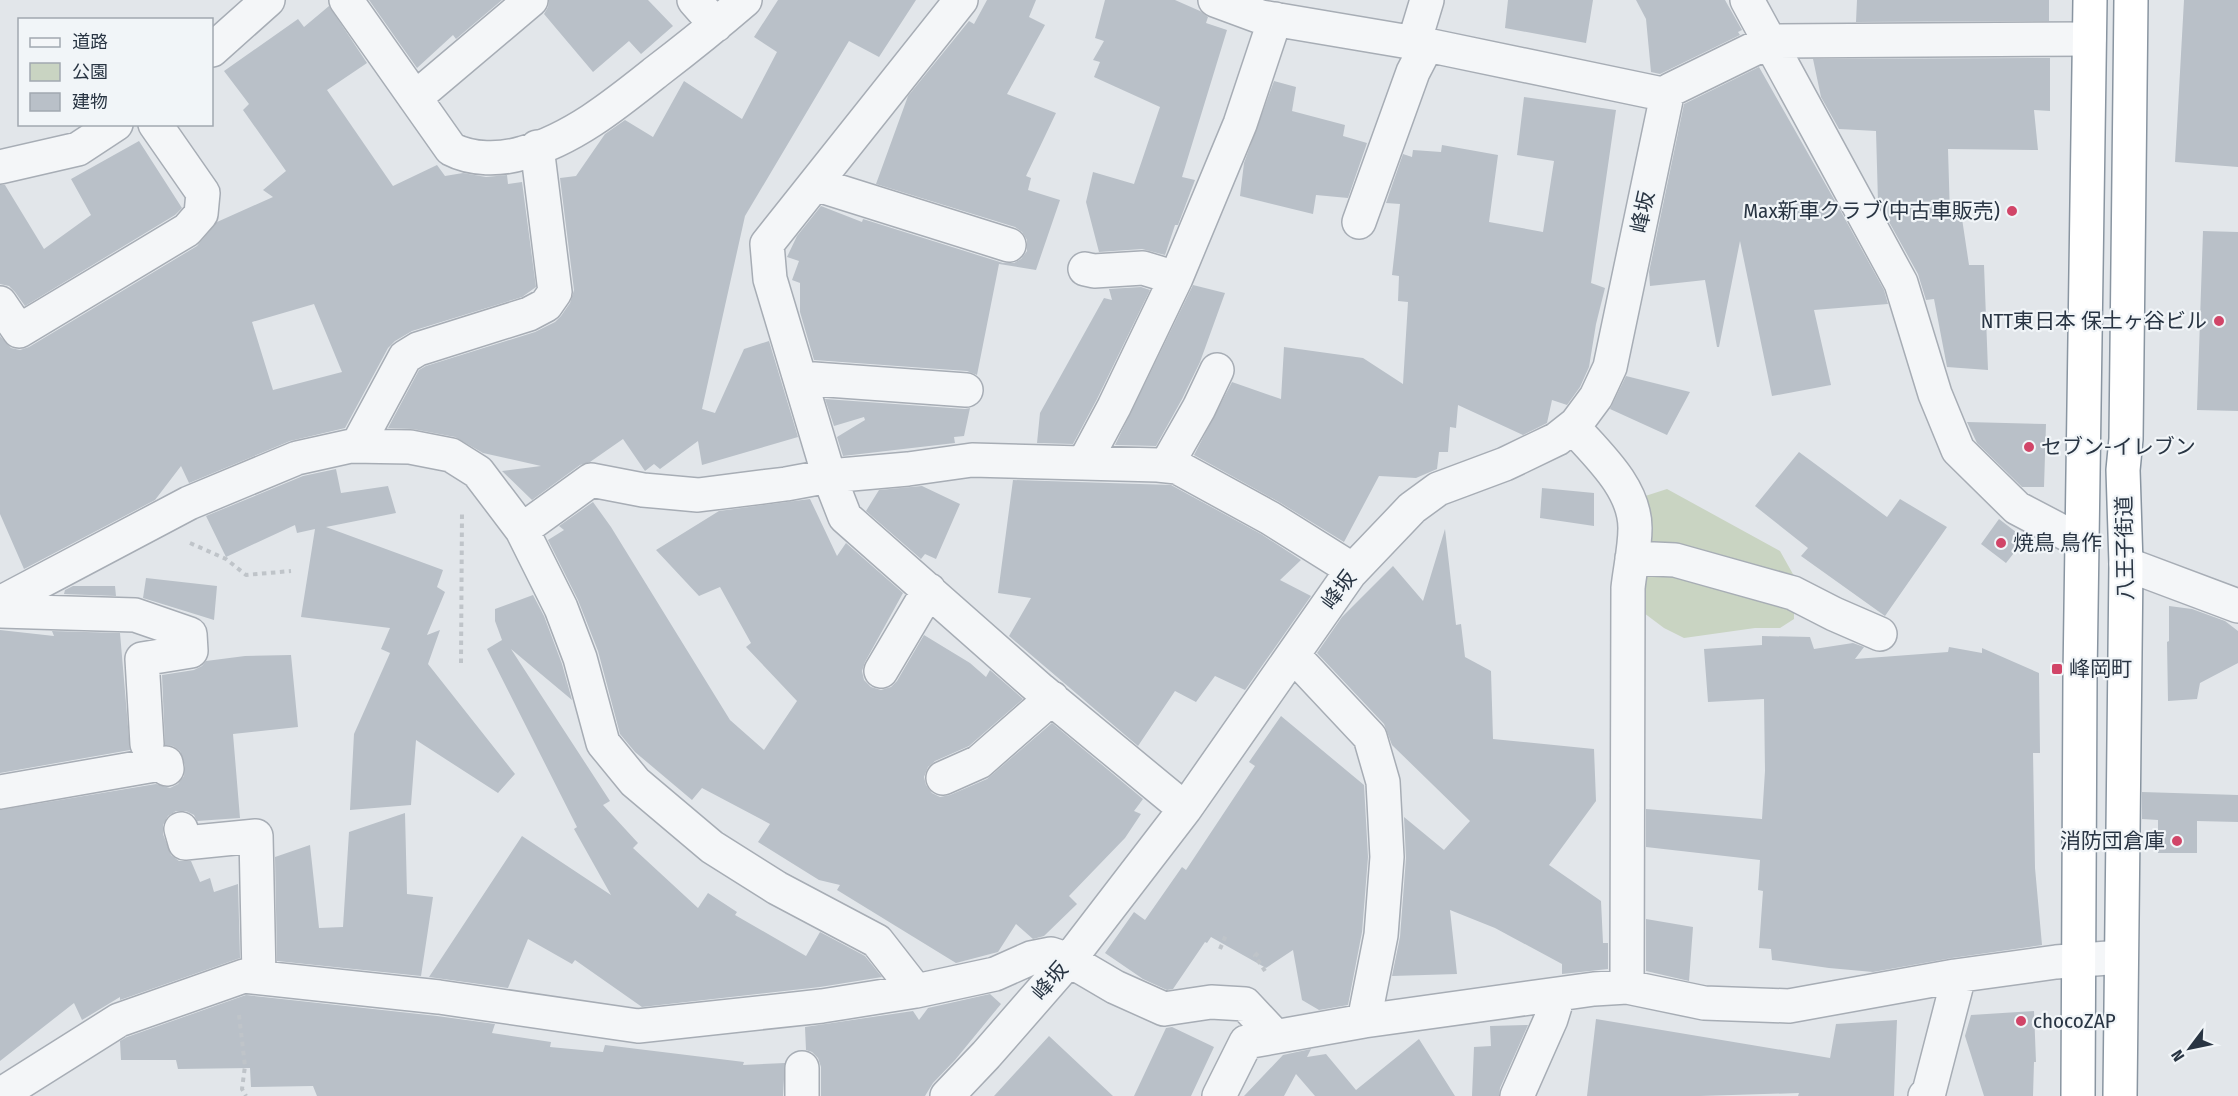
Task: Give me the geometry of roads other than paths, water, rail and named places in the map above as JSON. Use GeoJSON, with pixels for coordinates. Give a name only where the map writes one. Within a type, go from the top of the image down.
{"type":"FeatureCollection","features":[{"type":"Feature","properties":{"kind":"highway","name":"八王子街道"},"geometry":{"type":"LineString","coordinates":[[2078,1096],[2082,542],[2090,0]]}},
{"type":"Feature","properties":{"kind":"highway","name":"八王子街道"},"geometry":{"type":"LineString","coordinates":[[2120,1096],[2126,564],[2123,470],[2126,439],[2131,0]]}},
{"type":"Feature","properties":{"kind":"street"},"geometry":{"type":"LineString","coordinates":[[213,49],[268,0]]}},
{"type":"Feature","properties":{"kind":"street"},"geometry":{"type":"LineString","coordinates":[[346,0],[451,149],[465,156],[488,158],[522,153],[564,137],[620,101],[717,25],[745,0]]}},
{"type":"Feature","properties":{"kind":"street"},"geometry":{"type":"LineString","coordinates":[[415,98],[531,0]]}},
{"type":"Feature","properties":{"kind":"street"},"geometry":{"type":"LineString","coordinates":[[694,0],[717,25]]}},
{"type":"Feature","properties":{"kind":"street"},"geometry":{"type":"LineString","coordinates":[[961,0],[767,244],[770,279],[829,476],[845,517],[1052,698],[1185,808]]}},
{"type":"Feature","properties":{"kind":"street"},"geometry":{"type":"LineString","coordinates":[[1215,0],[1260,17],[1277,13],[1667,95],[1674,87],[1770,41],[2089,39]]}},
{"type":"Feature","properties":{"kind":"street"},"geometry":{"type":"LineString","coordinates":[[1359,222],[1413,72],[1427,0]]}},
{"type":"Feature","properties":{"kind":"street"},"geometry":{"type":"LineString","coordinates":[[1747,0],[1901,283],[1935,394],[1958,450],[2017,508],[2082,542]]}},
{"type":"Feature","properties":{"kind":"street"},"geometry":{"type":"LineString","coordinates":[[1084,463],[1114,407],[1176,278],[1240,124],[1277,13]]}},
{"type":"Feature","properties":{"kind":"street","name":"峰坂"},"geometry":{"type":"LineString","coordinates":[[947,1096],[1069,960],[1185,808],[1353,570],[1412,508],[1438,489],[1505,464],[1557,439],[1573,427],[1596,397],[1610,367],[1667,95]]}},
{"type":"Feature","properties":{"kind":"street"},"geometry":{"type":"LineString","coordinates":[[0,167],[78,149],[113,126]]}},
{"type":"Feature","properties":{"kind":"street"},"geometry":{"type":"LineString","coordinates":[[0,303],[9,337],[187,230],[201,214],[203,193],[156,126]]}},
{"type":"Feature","properties":{"kind":"street"},"geometry":{"type":"LineString","coordinates":[[357,447],[405,357],[418,349],[529,314],[546,305],[555,292],[537,147]]}},
{"type":"Feature","properties":{"kind":"street"},"geometry":{"type":"LineString","coordinates":[[815,184],[1009,245]]}},
{"type":"Feature","properties":{"kind":"street"},"geometry":{"type":"LineString","coordinates":[[1085,270],[1143,268],[1176,278]]}},
{"type":"Feature","properties":{"kind":"street"},"geometry":{"type":"LineString","coordinates":[[1166,466],[1199,408],[1217,370]]}},
{"type":"Feature","properties":{"kind":"street"},"geometry":{"type":"LineString","coordinates":[[800,378],[966,390]]}},
{"type":"Feature","properties":{"kind":"street"},"geometry":{"type":"LineString","coordinates":[[1573,427],[1605,462],[1627,496],[1635,526],[1628,588],[1627,987]]}},
{"type":"Feature","properties":{"kind":"street"},"geometry":{"type":"LineString","coordinates":[[0,603],[189,503],[297,459],[351,446],[410,447],[451,455],[478,472],[522,530],[561,608],[580,658],[603,743],[635,782],[712,848],[777,888],[877,941],[916,991]]}},
{"type":"Feature","properties":{"kind":"street"},"geometry":{"type":"LineString","coordinates":[[522,530],[591,480],[643,490],[698,495],[829,476],[908,469],[972,460],[1166,466],[1177,467],[1270,518],[1353,570]]}},
{"type":"Feature","properties":{"kind":"street"},"geometry":{"type":"LineString","coordinates":[[1632,558],[1675,560],[1793,593],[1880,634]]}},
{"type":"Feature","properties":{"kind":"street"},"geometry":{"type":"LineString","coordinates":[[2126,564],[2238,606]]}},
{"type":"Feature","properties":{"kind":"street"},"geometry":{"type":"LineString","coordinates":[[881,671],[929,590]]}},
{"type":"Feature","properties":{"kind":"street"},"geometry":{"type":"LineString","coordinates":[[0,611],[135,615],[190,634],[191,651],[142,659],[153,759],[0,792]]}},
{"type":"Feature","properties":{"kind":"street"},"geometry":{"type":"LineString","coordinates":[[1293,655],[1370,736],[1383,782],[1387,857],[1382,924],[1364,1021]]}},
{"type":"Feature","properties":{"kind":"street"},"geometry":{"type":"LineString","coordinates":[[943,778],[979,762],[1052,698]]}},
{"type":"Feature","properties":{"kind":"street"},"geometry":{"type":"LineString","coordinates":[[181,830],[185,843],[256,836],[247,978]]}},
{"type":"Feature","properties":{"kind":"street"},"geometry":{"type":"LineString","coordinates":[[1,1092],[119,1020],[247,978],[450,999],[638,1026],[822,1005],[916,991],[995,974],[1031,958],[1051,954],[1069,960],[1115,987],[1164,1009],[1211,1002],[1245,1004],[1275,1036]]}},
{"type":"Feature","properties":{"kind":"street"},"geometry":{"type":"LineString","coordinates":[[1219,1096],[1246,1042],[1364,1021],[1594,988],[1627,987],[1704,1003],[1789,1006],[1959,976],[2121,957]]}},
{"type":"Feature","properties":{"kind":"street"},"geometry":{"type":"LineString","coordinates":[[1925,1096],[1929,1092],[1959,976]]}},
{"type":"Feature","properties":{"kind":"street"},"geometry":{"type":"LineString","coordinates":[[1517,1096],[1551,1019],[1555,1006],[1555,995]]}},
{"type":"Feature","properties":{"kind":"place","name":"Max新車クラブ(中古車販売)"},"geometry":{"type":"Point","coordinates":[2012,211]}},
{"type":"Feature","properties":{"kind":"place","name":"NTT東日本 保土ヶ谷ビル"},"geometry":{"type":"Point","coordinates":[2219,321]}},
{"type":"Feature","properties":{"kind":"place","name":"セブン-イレブン"},"geometry":{"type":"Point","coordinates":[2029,447]}},
{"type":"Feature","properties":{"kind":"place","name":"焼鳥 鳥作"},"geometry":{"type":"Point","coordinates":[2001,543]}},
{"type":"Feature","properties":{"kind":"place","name":"峰岡町"},"geometry":{"type":"Point","coordinates":[2057,669]}},
{"type":"Feature","properties":{"kind":"place","name":"消防団倉庫"},"geometry":{"type":"Point","coordinates":[2177,841]}},
{"type":"Feature","properties":{"kind":"place","name":"chocoZAP"},"geometry":{"type":"Point","coordinates":[2021,1021]}}]}
